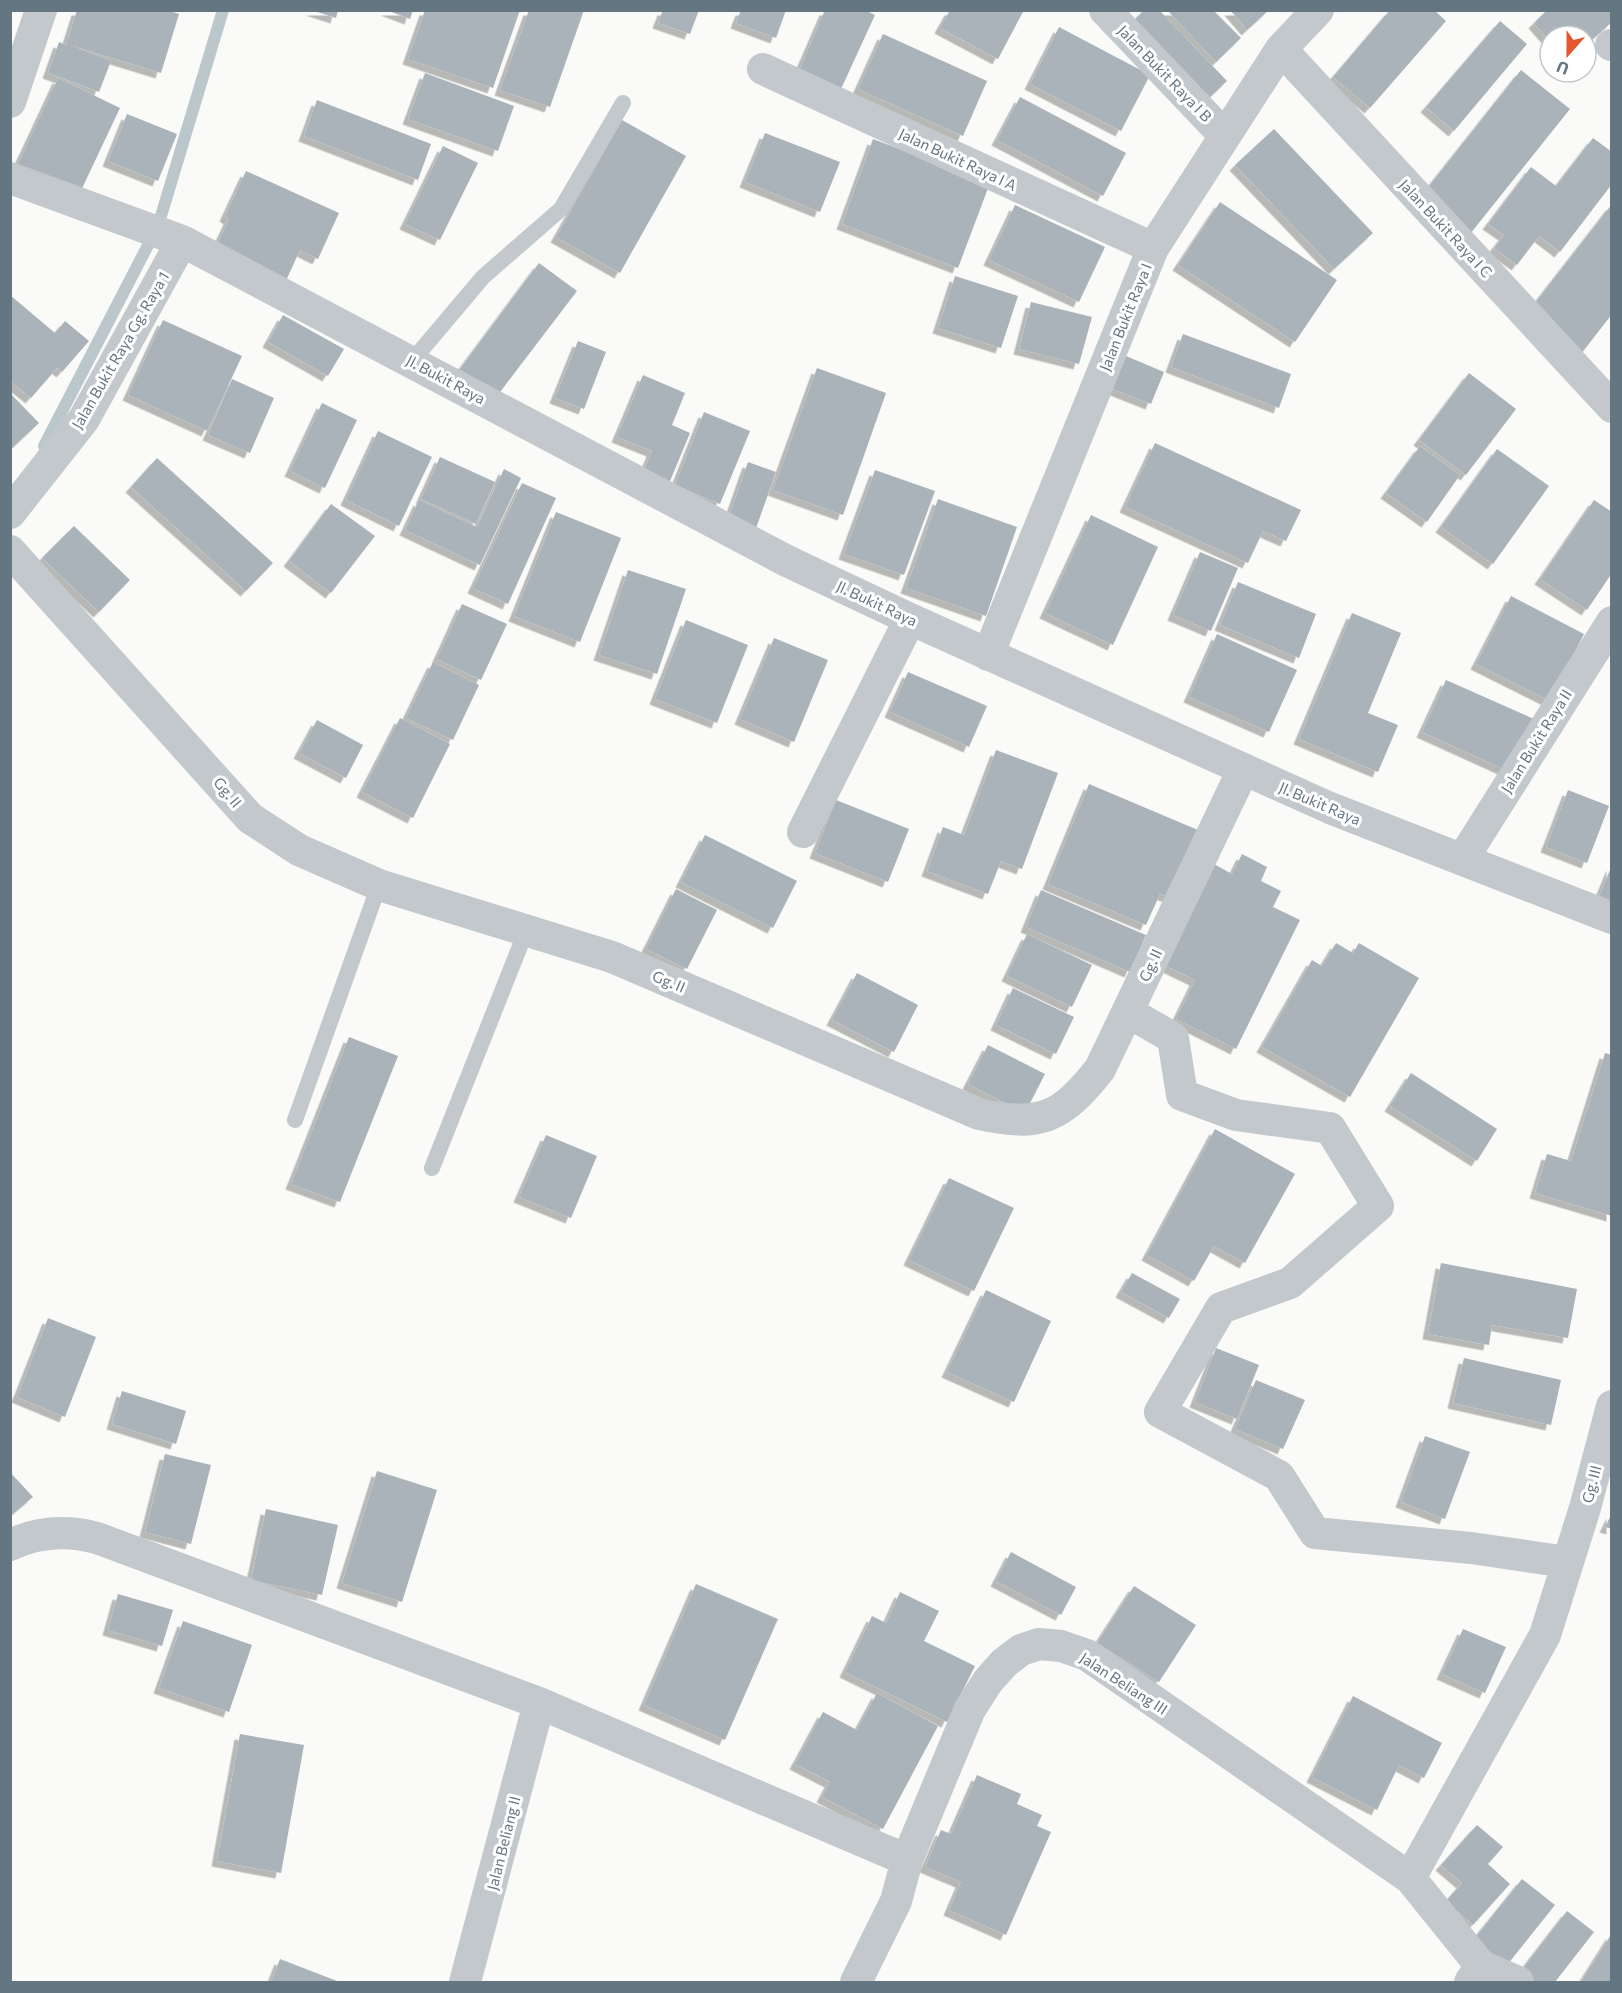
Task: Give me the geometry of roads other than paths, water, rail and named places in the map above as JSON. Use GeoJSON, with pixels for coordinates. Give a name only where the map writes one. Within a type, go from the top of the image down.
{"type":"FeatureCollection","features":[{"type":"Feature","properties":{"kind":"street"},"geometry":{"type":"LineString","coordinates":[[10,102],[41,10]]}},
{"type":"Feature","properties":{"kind":"street","name":"Jalan Bukit Raya I B"},"geometry":{"type":"LineString","coordinates":[[1105,10],[1225,136]]}},
{"type":"Feature","properties":{"kind":"street","name":"Jalan Bukit Raya I"},"geometry":{"type":"LineString","coordinates":[[988,655],[1153,248],[1281,49],[1318,10]]}},
{"type":"Feature","properties":{"kind":"street","name":"Jalan Bukit Raya I C"},"geometry":{"type":"LineString","coordinates":[[1281,49],[1611,407]]}},
{"type":"Feature","properties":{"kind":"street","name":"Jalan Bukit Raya I A"},"geometry":{"type":"LineString","coordinates":[[763,69],[1153,248]]}},
{"type":"Feature","properties":{"kind":"street","name":"Jl. Bukit Raya"},"geometry":{"type":"LineString","coordinates":[[10,178],[175,238],[412,361],[787,561],[910,619],[1243,770],[1611,918]]}},
{"type":"Feature","properties":{"kind":"street","name":"Jalan Bukit Raya Gg. Raya 1"},"geometry":{"type":"LineString","coordinates":[[10,513],[84,419],[175,238]]}},
{"type":"Feature","properties":{"kind":"street","name":"Gg. II"},"geometry":{"type":"LineString","coordinates":[[10,551],[250,818],[299,849],[379,885],[612,957],[980,1114],[1001,1119],[1022,1120],[1047,1117],[1066,1107],[1100,1069],[1243,770]]}},
{"type":"Feature","properties":{"kind":"street"},"geometry":{"type":"LineString","coordinates":[[803,832],[910,619]]}},
{"type":"Feature","properties":{"kind":"street","name":"Jalan Bukit Raya II"},"geometry":{"type":"LineString","coordinates":[[1462,860],[1611,622]]}},
{"type":"Feature","properties":{"kind":"street"},"geometry":{"type":"LineString","coordinates":[[1128,1012],[1173,1038],[1182,1095],[1236,1115],[1330,1128],[1378,1206],[1290,1283],[1221,1308],[1160,1412],[1279,1476],[1315,1533],[1471,1548],[1567,1562]]}},
{"type":"Feature","properties":{"kind":"street","name":"Gg. III"},"geometry":{"type":"LineString","coordinates":[[1410,1878],[1545,1635],[1611,1406]]}},
{"type":"Feature","properties":{"kind":"street"},"geometry":{"type":"LineString","coordinates":[[10,1545],[56,1532],[72,1532],[97,1538],[538,1703],[907,1860]]}},
{"type":"Feature","properties":{"kind":"street","name":"Jalan Beliang III"},"geometry":{"type":"LineString","coordinates":[[856,1983],[896,1901],[907,1860],[970,1709],[1004,1663],[1021,1650],[1039,1644],[1061,1646],[1087,1655],[1410,1878],[1476,1974]]}},
{"type":"Feature","properties":{"kind":"street","name":"Jalan Beliang II"},"geometry":{"type":"LineString","coordinates":[[465,1983],[538,1703]]}},
{"type":"Feature","properties":{"kind":"street"},"geometry":{"type":"LineString","coordinates":[[1476,1974],[1518,1983]]}},
{"type":"Feature","properties":{"kind":"lane"},"geometry":{"type":"LineString","coordinates":[[412,361],[483,277],[561,209],[623,103]]}},
{"type":"Feature","properties":{"kind":"lane"},"geometry":{"type":"LineString","coordinates":[[295,1120],[379,885]]}},
{"type":"Feature","properties":{"kind":"lane"},"geometry":{"type":"LineString","coordinates":[[432,1168],[526,931]]}},
{"type":"Feature","properties":{"kind":"waterway"},"geometry":{"type":"LineString","coordinates":[[44,446],[158,226],[223,10]]}}]}
